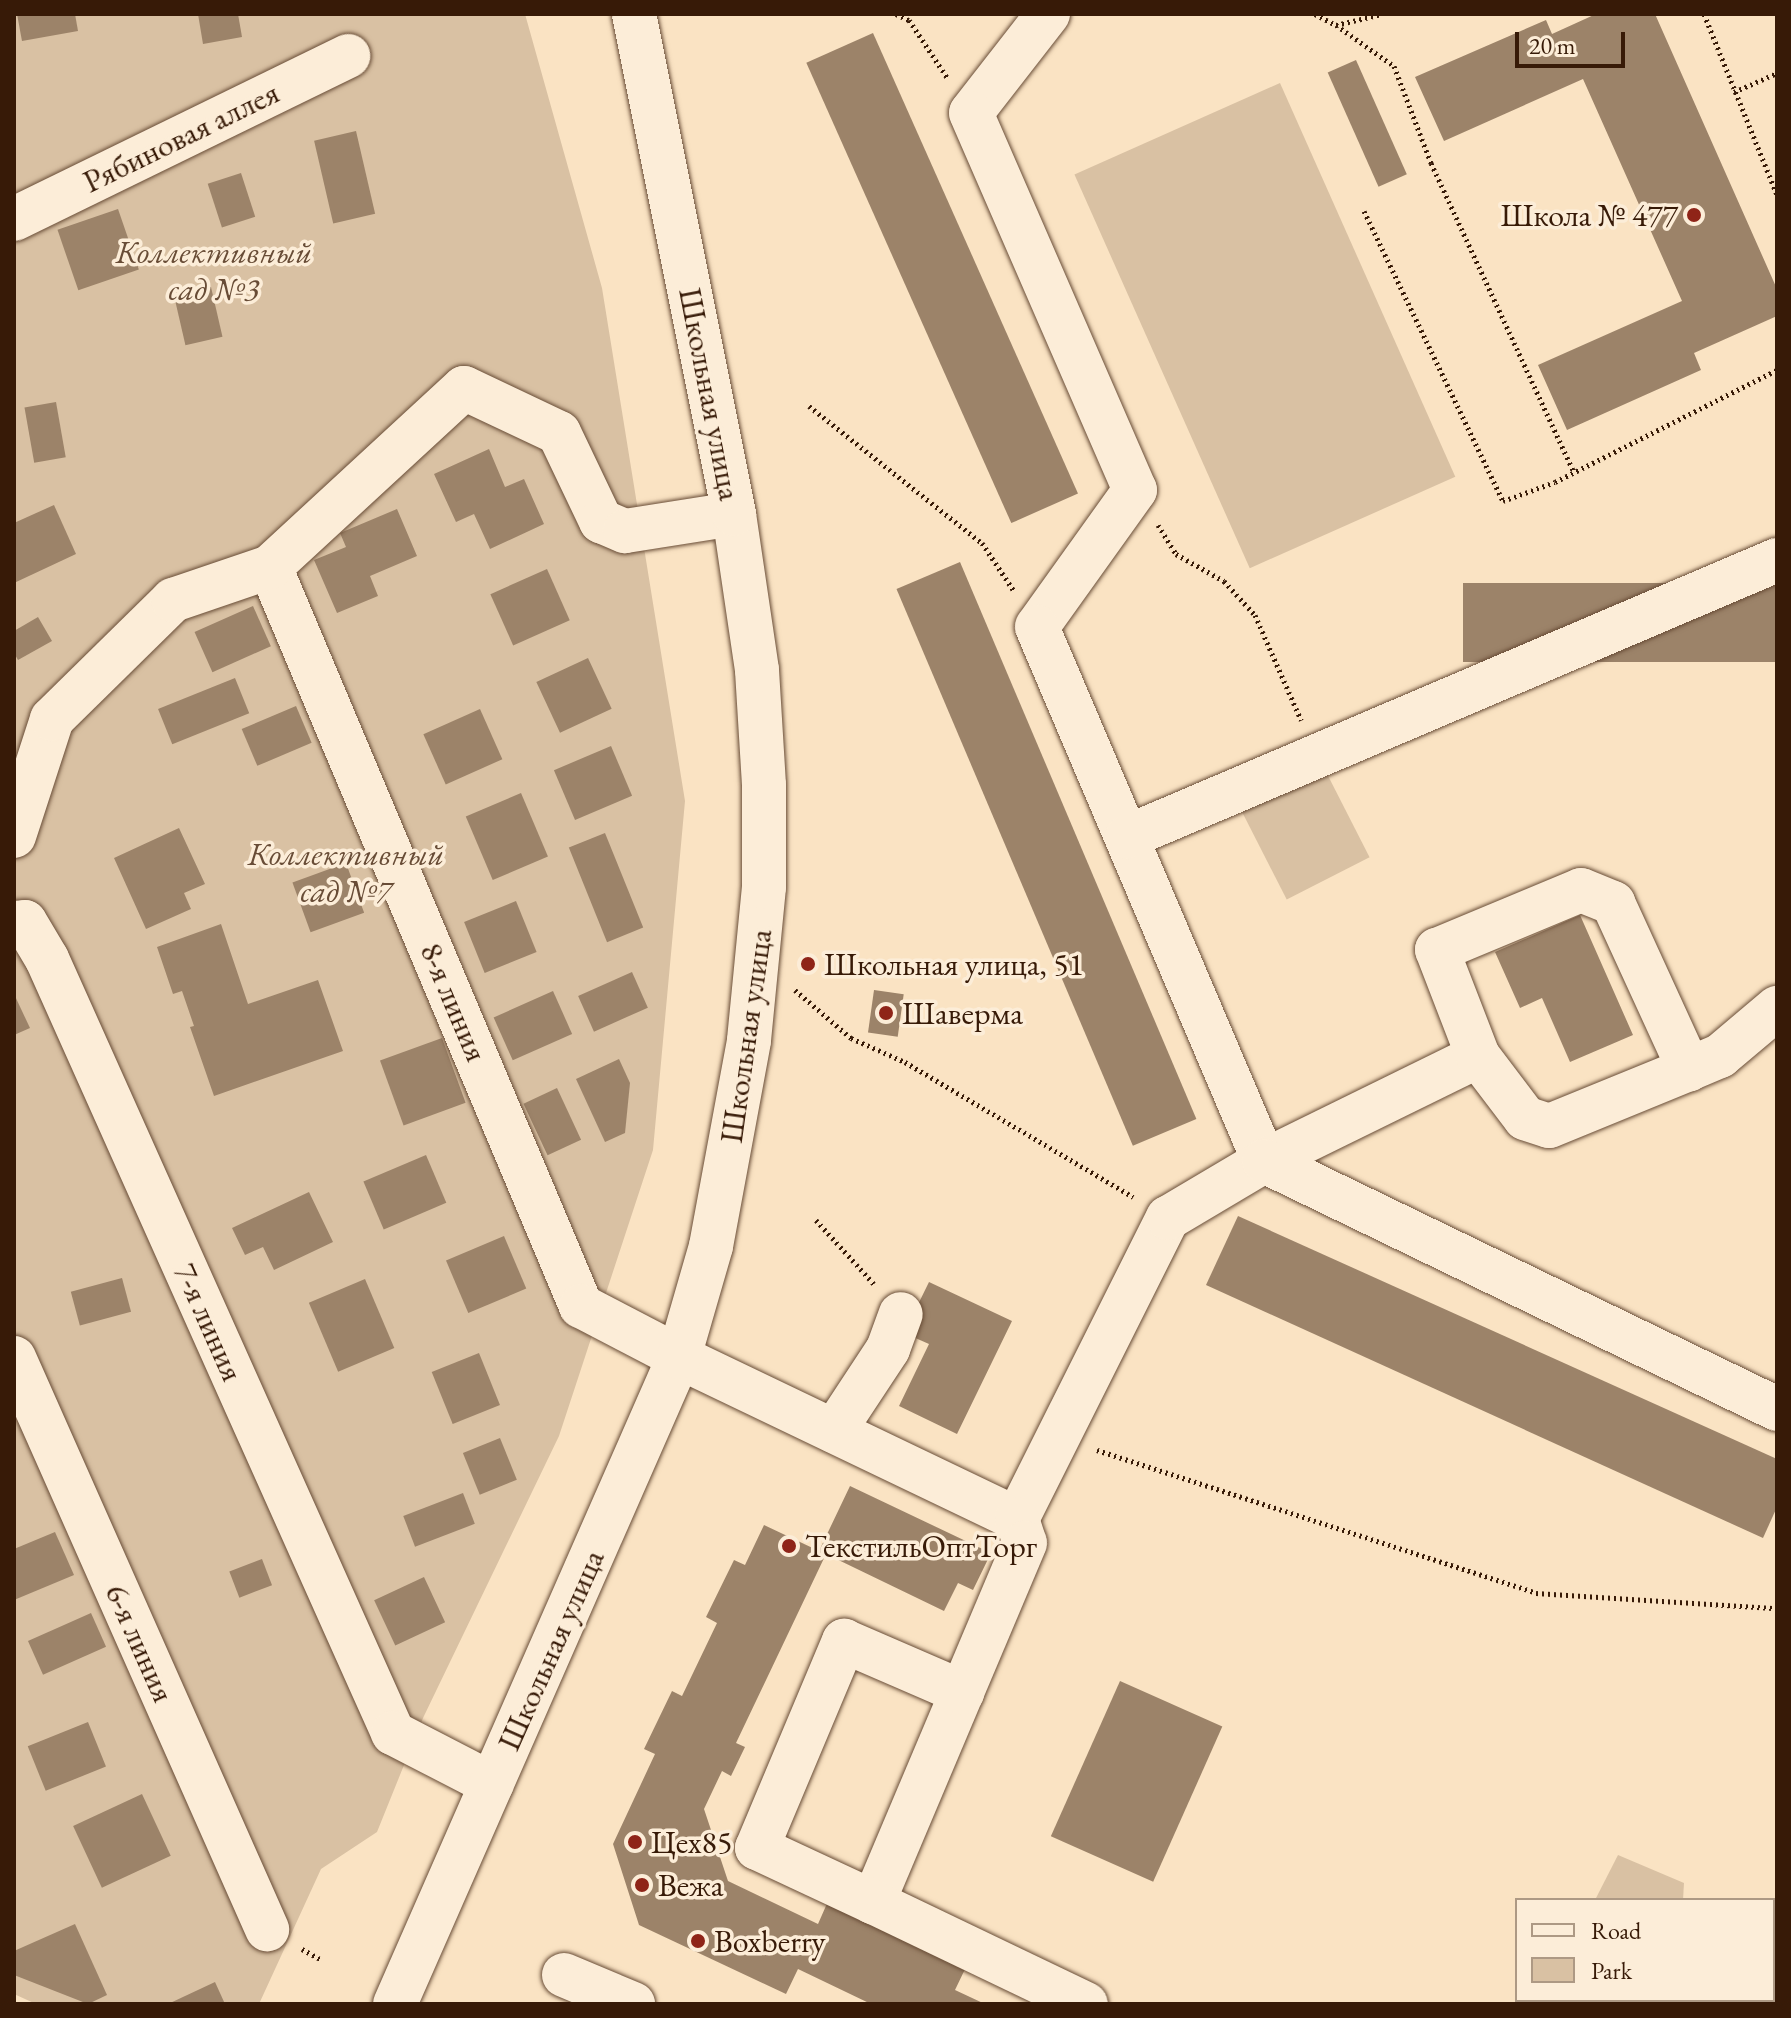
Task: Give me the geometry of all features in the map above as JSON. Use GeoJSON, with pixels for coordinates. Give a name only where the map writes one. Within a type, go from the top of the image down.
{"type":"FeatureCollection","features":[{"type":"Feature","properties":{"kind":"street","name":"Школьная улица"},"geometry":{"type":"LineString","coordinates":[[400,2002],[679,1357],[711,1246],[733,1140],[758,958],[764,887],[764,785],[757,670],[734,514],[634,14]]}},
{"type":"Feature","properties":{"kind":"street"},"geometry":{"type":"LineString","coordinates":[[1048,14],[971,113],[1135,490],[1037,627],[1264,1161],[1777,1409]]}},
{"type":"Feature","properties":{"kind":"street","name":"Рябиновая аллея"},"geometry":{"type":"LineString","coordinates":[[14,219],[348,56]]}},
{"type":"Feature","properties":{"kind":"street"},"geometry":{"type":"LineString","coordinates":[[14,836],[52,719],[173,600],[270,567],[464,388],[559,433],[601,521],[625,531],[734,514]]}},
{"type":"Feature","properties":{"kind":"street"},"geometry":{"type":"LineString","coordinates":[[1127,837],[1777,560]]}},
{"type":"Feature","properties":{"kind":"street","name":"8-я линия"},"geometry":{"type":"LineString","coordinates":[[270,567],[581,1306],[679,1357]]}},
{"type":"Feature","properties":{"kind":"street"},"geometry":{"type":"LineString","coordinates":[[1689,1069],[1613,903],[1581,890],[1437,950],[1478,1056],[1525,1118],[1549,1126],[1689,1069],[1720,1056],[1777,1008]]}},
{"type":"Feature","properties":{"kind":"street","name":"7-я линия"},"geometry":{"type":"LineString","coordinates":[[14,923],[25,922],[47,959],[393,1733],[492,1784]]}},
{"type":"Feature","properties":{"kind":"street"},"geometry":{"type":"LineString","coordinates":[[873,1902],[1025,1543],[1017,1519],[1168,1218],[1264,1161],[1478,1056]]}},
{"type":"Feature","properties":{"kind":"street"},"geometry":{"type":"LineString","coordinates":[[834,1431],[888,1349],[901,1314]]}},
{"type":"Feature","properties":{"kind":"street"},"geometry":{"type":"LineString","coordinates":[[679,1357],[1017,1519]]}},
{"type":"Feature","properties":{"kind":"street","name":"6-я линия"},"geometry":{"type":"LineString","coordinates":[[14,1358],[267,1929]]}},
{"type":"Feature","properties":{"kind":"street"},"geometry":{"type":"LineString","coordinates":[[962,1692],[844,1641],[757,1848],[1086,2004]]}},
{"type":"Feature","properties":{"kind":"path"},"geometry":{"type":"LineString","coordinates":[[896,14],[909,20],[971,113]]}},
{"type":"Feature","properties":{"kind":"path"},"geometry":{"type":"LineString","coordinates":[[1315,14],[1394,66],[1431,163],[1574,473]]}},
{"type":"Feature","properties":{"kind":"path"},"geometry":{"type":"LineString","coordinates":[[1336,25],[1382,14]]}},
{"type":"Feature","properties":{"kind":"path"},"geometry":{"type":"LineString","coordinates":[[1704,14],[1777,195]]}},
{"type":"Feature","properties":{"kind":"path"},"geometry":{"type":"LineString","coordinates":[[1734,92],[1777,73]]}},
{"type":"Feature","properties":{"kind":"path"},"geometry":{"type":"LineString","coordinates":[[1364,211],[1503,501],[1574,473],[1777,370]]}},
{"type":"Feature","properties":{"kind":"path"},"geometry":{"type":"LineString","coordinates":[[809,406],[982,543],[1037,627]]}},
{"type":"Feature","properties":{"kind":"path"},"geometry":{"type":"LineString","coordinates":[[1135,490],[1176,554],[1224,581],[1255,615],[1317,756]]}},
{"type":"Feature","properties":{"kind":"path"},"geometry":{"type":"LineString","coordinates":[[758,958],[851,1038],[905,1062],[1168,1218]]}},
{"type":"Feature","properties":{"kind":"path"},"geometry":{"type":"LineString","coordinates":[[816,1220],[901,1314]]}},
{"type":"Feature","properties":{"kind":"path"},"geometry":{"type":"LineString","coordinates":[[1058,1437],[1536,1593],[1777,1608]]}},
{"type":"Feature","properties":{"kind":"green space","name":"Коллективный сад №7"},"geometry":{"type":"Polygon","coordinates":[[[14,14],[525,14],[602,288],[685,801],[653,1150],[559,1436],[423,1718],[377,1832],[321,1869],[259,2004],[36,2004],[14,1994],[14,14]]]}},
{"type":"Feature","properties":{"kind":"green space"},"geometry":{"type":"Polygon","coordinates":[[[1280,83],[1455,477],[1250,568],[1074,175],[1280,83]]]}},
{"type":"Feature","properties":{"kind":"green space"},"geometry":{"type":"Polygon","coordinates":[[[1321,762],[1370,857],[1287,900],[1238,804],[1321,762]]]}},
{"type":"Feature","properties":{"kind":"green space"},"geometry":{"type":"Polygon","coordinates":[[[1618,1855],[1684,1883],[1683,1898],[1596,1898],[1618,1855]]]}},
{"type":"Feature","properties":{"kind":"building"},"geometry":{"type":"Polygon","coordinates":[[[17,14],[75,14],[78,31],[22,41],[17,14]]]}},
{"type":"Feature","properties":{"kind":"building"},"geometry":{"type":"Polygon","coordinates":[[[198,14],[238,14],[242,37],[203,44],[198,14]]]}},
{"type":"Feature","properties":{"kind":"building","name":"Школа № 477"},"geometry":{"type":"Polygon","coordinates":[[[1596,14],[1655,14],[1777,289],[1777,316],[1694,353],[1701,370],[1567,430],[1538,365],[1682,301],[1583,79],[1444,141],[1415,77],[1546,20],[1552,34],[1596,14]]]}},
{"type":"Feature","properties":{"kind":"building"},"geometry":{"type":"Polygon","coordinates":[[[873,33],[1078,493],[1011,523],[806,63],[873,33]]]}},
{"type":"Feature","properties":{"kind":"building"},"geometry":{"type":"Polygon","coordinates":[[[1356,60],[1407,174],[1379,187],[1328,73],[1356,60]]]}},
{"type":"Feature","properties":{"kind":"building"},"geometry":{"type":"Polygon","coordinates":[[[356,131],[375,214],[333,223],[314,141],[356,131]]]}},
{"type":"Feature","properties":{"kind":"building"},"geometry":{"type":"Polygon","coordinates":[[[241,173],[255,217],[222,228],[208,184],[241,173]]]}},
{"type":"Feature","properties":{"kind":"building"},"geometry":{"type":"Polygon","coordinates":[[[118,209],[139,270],[78,290],[57,230],[118,209]]]}},
{"type":"Feature","properties":{"kind":"building"},"geometry":{"type":"Polygon","coordinates":[[[211,287],[222,337],[185,345],[174,296],[211,287]]]}},
{"type":"Feature","properties":{"kind":"building"},"geometry":{"type":"Polygon","coordinates":[[[56,402],[66,457],[34,463],[24,408],[56,402]]]}},
{"type":"Feature","properties":{"kind":"building"},"geometry":{"type":"Polygon","coordinates":[[[489,449],[505,487],[524,479],[544,524],[490,549],[474,514],[456,522],[434,474],[489,449]]]}},
{"type":"Feature","properties":{"kind":"building"},"geometry":{"type":"Polygon","coordinates":[[[54,505],[76,554],[14,583],[14,523],[54,505]]]}},
{"type":"Feature","properties":{"kind":"building"},"geometry":{"type":"Polygon","coordinates":[[[397,509],[417,556],[370,576],[378,596],[337,613],[314,560],[346,547],[340,533],[397,509]]]}},
{"type":"Feature","properties":{"kind":"building"},"geometry":{"type":"Polygon","coordinates":[[[960,562],[1196,1119],[1133,1146],[896,589],[960,562]]]}},
{"type":"Feature","properties":{"kind":"building"},"geometry":{"type":"Polygon","coordinates":[[[547,569],[570,620],[513,645],[490,594],[547,569]]]}},
{"type":"Feature","properties":{"kind":"building"},"geometry":{"type":"Polygon","coordinates":[[[1463,583],[1777,583],[1777,662],[1463,662],[1463,583]]]}},
{"type":"Feature","properties":{"kind":"building"},"geometry":{"type":"Polygon","coordinates":[[[253,606],[271,646],[212,672],[195,632],[253,606]]]}},
{"type":"Feature","properties":{"kind":"building"},"geometry":{"type":"Polygon","coordinates":[[[38,617],[52,641],[18,660],[14,653],[14,631],[38,617]]]}},
{"type":"Feature","properties":{"kind":"building"},"geometry":{"type":"Polygon","coordinates":[[[588,658],[612,709],[560,733],[536,682],[588,658]]]}},
{"type":"Feature","properties":{"kind":"building"},"geometry":{"type":"Polygon","coordinates":[[[235,678],[249,713],[172,744],[158,709],[235,678]]]}},
{"type":"Feature","properties":{"kind":"building"},"geometry":{"type":"Polygon","coordinates":[[[296,706],[312,743],[257,766],[242,729],[296,706]]]}},
{"type":"Feature","properties":{"kind":"building"},"geometry":{"type":"Polygon","coordinates":[[[480,709],[502,759],[446,784],[423,734],[480,709]]]}},
{"type":"Feature","properties":{"kind":"building"},"geometry":{"type":"Polygon","coordinates":[[[611,746],[632,796],[575,820],[554,770],[611,746]]]}},
{"type":"Feature","properties":{"kind":"building"},"geometry":{"type":"Polygon","coordinates":[[[521,793],[548,857],[493,880],[466,816],[521,793]]]}},
{"type":"Feature","properties":{"kind":"building"},"geometry":{"type":"Polygon","coordinates":[[[179,828],[205,884],[184,893],[191,909],[146,929],[114,858],[179,828]]]}},
{"type":"Feature","properties":{"kind":"building"},"geometry":{"type":"Polygon","coordinates":[[[605,833],[643,928],[607,942],[569,848],[605,833]]]}},
{"type":"Feature","properties":{"kind":"building"},"geometry":{"type":"Polygon","coordinates":[[[346,863],[364,913],[311,932],[292,882],[346,863]]]}},
{"type":"Feature","properties":{"kind":"building"},"geometry":{"type":"Polygon","coordinates":[[[516,901],[537,952],[485,973],[464,922],[516,901]]]}},
{"type":"Feature","properties":{"kind":"building"},"geometry":{"type":"Polygon","coordinates":[[[1580,915],[1633,1035],[1570,1062],[1542,998],[1520,1008],[1495,952],[1580,915]]]}},
{"type":"Feature","properties":{"kind":"building"},"geometry":{"type":"Polygon","coordinates":[[[221,924],[248,1004],[318,980],[343,1051],[214,1096],[190,1027],[194,1026],[182,991],[173,994],[157,947],[221,924]]]}},
{"type":"Feature","properties":{"kind":"building"},"geometry":{"type":"Polygon","coordinates":[[[632,972],[648,1008],[594,1032],[578,996],[632,972]]]}},
{"type":"Feature","properties":{"kind":"building","name":"Шаверма"},"geometry":{"type":"Polygon","coordinates":[[[874,990],[904,994],[898,1037],[868,1033],[874,990]]]}},
{"type":"Feature","properties":{"kind":"building"},"geometry":{"type":"Polygon","coordinates":[[[553,991],[572,1034],[513,1060],[494,1017],[553,991]]]}},
{"type":"Feature","properties":{"kind":"building"},"geometry":{"type":"Polygon","coordinates":[[[14,994],[30,1028],[14,1035],[14,994]]]}},
{"type":"Feature","properties":{"kind":"building"},"geometry":{"type":"Polygon","coordinates":[[[442,1038],[466,1103],[404,1125],[380,1061],[442,1038]]]}},
{"type":"Feature","properties":{"kind":"building"},"geometry":{"type":"Polygon","coordinates":[[[619,1059],[630,1083],[625,1133],[605,1142],[576,1079],[619,1059]]]}},
{"type":"Feature","properties":{"kind":"building"},"geometry":{"type":"Polygon","coordinates":[[[557,1088],[581,1140],[548,1155],[523,1104],[557,1088]]]}},
{"type":"Feature","properties":{"kind":"building"},"geometry":{"type":"Polygon","coordinates":[[[426,1155],[446,1203],[384,1229],[363,1182],[426,1155]]]}},
{"type":"Feature","properties":{"kind":"building"},"geometry":{"type":"Polygon","coordinates":[[[309,1192],[333,1242],[274,1270],[263,1247],[245,1255],[232,1228],[309,1192]]]}},
{"type":"Feature","properties":{"kind":"building"},"geometry":{"type":"Polygon","coordinates":[[[1238,1216],[1777,1459],[1777,1507],[1763,1538],[1206,1285],[1238,1216]]]}},
{"type":"Feature","properties":{"kind":"building"},"geometry":{"type":"Polygon","coordinates":[[[504,1236],[526,1288],[468,1313],[446,1261],[504,1236]]]}},
{"type":"Feature","properties":{"kind":"building"},"geometry":{"type":"Polygon","coordinates":[[[122,1278],[131,1312],[80,1326],[71,1292],[122,1278]]]}},
{"type":"Feature","properties":{"kind":"building"},"geometry":{"type":"Polygon","coordinates":[[[365,1279],[394,1348],[338,1372],[309,1303],[365,1279]]]}},
{"type":"Feature","properties":{"kind":"building"},"geometry":{"type":"Polygon","coordinates":[[[929,1282],[1012,1321],[957,1434],[899,1406],[929,1344],[904,1333],[929,1282]]]}},
{"type":"Feature","properties":{"kind":"building"},"geometry":{"type":"Polygon","coordinates":[[[479,1353],[500,1405],[453,1424],[432,1372],[479,1353]]]}},
{"type":"Feature","properties":{"kind":"building"},"geometry":{"type":"Polygon","coordinates":[[[500,1438],[517,1480],[480,1495],[463,1453],[500,1438]]]}},
{"type":"Feature","properties":{"kind":"building"},"geometry":{"type":"Polygon","coordinates":[[[850,1486],[991,1553],[973,1590],[958,1583],[944,1611],[826,1554],[736,1743],[745,1747],[731,1776],[722,1771],[704,1809],[728,1881],[818,1924],[829,1899],[967,1965],[955,1990],[985,2004],[871,2004],[798,1969],[786,1994],[639,1925],[613,1844],[655,1754],[644,1749],[672,1691],[682,1696],[717,1623],[706,1617],[734,1560],[745,1565],[764,1525],[819,1551],[850,1486]]]}},
{"type":"Feature","properties":{"kind":"building"},"geometry":{"type":"Polygon","coordinates":[[[463,1493],[475,1524],[415,1547],[403,1516],[463,1493]]]}},
{"type":"Feature","properties":{"kind":"building"},"geometry":{"type":"Polygon","coordinates":[[[55,1532],[74,1575],[14,1600],[14,1549],[55,1532]]]}},
{"type":"Feature","properties":{"kind":"building"},"geometry":{"type":"Polygon","coordinates":[[[262,1559],[272,1585],[239,1598],[229,1572],[262,1559]]]}},
{"type":"Feature","properties":{"kind":"building"},"geometry":{"type":"Polygon","coordinates":[[[424,1577],[445,1622],[395,1646],[374,1600],[424,1577]]]}},
{"type":"Feature","properties":{"kind":"building"},"geometry":{"type":"Polygon","coordinates":[[[91,1613],[106,1647],[43,1675],[28,1641],[91,1613]]]}},
{"type":"Feature","properties":{"kind":"building"},"geometry":{"type":"Polygon","coordinates":[[[1120,1681],[1222,1727],[1153,1882],[1051,1836],[1120,1681]]]}},
{"type":"Feature","properties":{"kind":"building"},"geometry":{"type":"Polygon","coordinates":[[[88,1722],[106,1767],[46,1791],[28,1746],[88,1722]]]}},
{"type":"Feature","properties":{"kind":"building"},"geometry":{"type":"Polygon","coordinates":[[[142,1794],[171,1856],[102,1888],[73,1826],[142,1794]]]}},
{"type":"Feature","properties":{"kind":"building"},"geometry":{"type":"Polygon","coordinates":[[[75,1924],[107,1995],[88,2004],[14,1975],[14,1951],[75,1924]]]}},
{"type":"Feature","properties":{"kind":"building"},"geometry":{"type":"Polygon","coordinates":[[[215,1982],[225,2004],[168,2004],[215,1982]]]}},
{"type":"Feature","properties":{"kind":"place","name":"Школа № 477"},"geometry":{"type":"Point","coordinates":[1694,215]}},
{"type":"Feature","properties":{"kind":"place","name":"Школьная улица, 51"},"geometry":{"type":"Point","coordinates":[808,964]}},
{"type":"Feature","properties":{"kind":"place","name":"Шаверма"},"geometry":{"type":"Point","coordinates":[886,1013]}},
{"type":"Feature","properties":{"kind":"place","name":"ТекстильОптТорг"},"geometry":{"type":"Point","coordinates":[789,1546]}},
{"type":"Feature","properties":{"kind":"place","name":"Цех85"},"geometry":{"type":"Point","coordinates":[635,1842]}},
{"type":"Feature","properties":{"kind":"place","name":"Вежа"},"geometry":{"type":"Point","coordinates":[642,1885]}},
{"type":"Feature","properties":{"kind":"place","name":"Boxberry"},"geometry":{"type":"Point","coordinates":[698,1941]}},
{"type":"Feature","properties":{"kind":"park label","name":"Коллективный сад №3"},"geometry":{"type":"Point","coordinates":[214,272]}}]}
